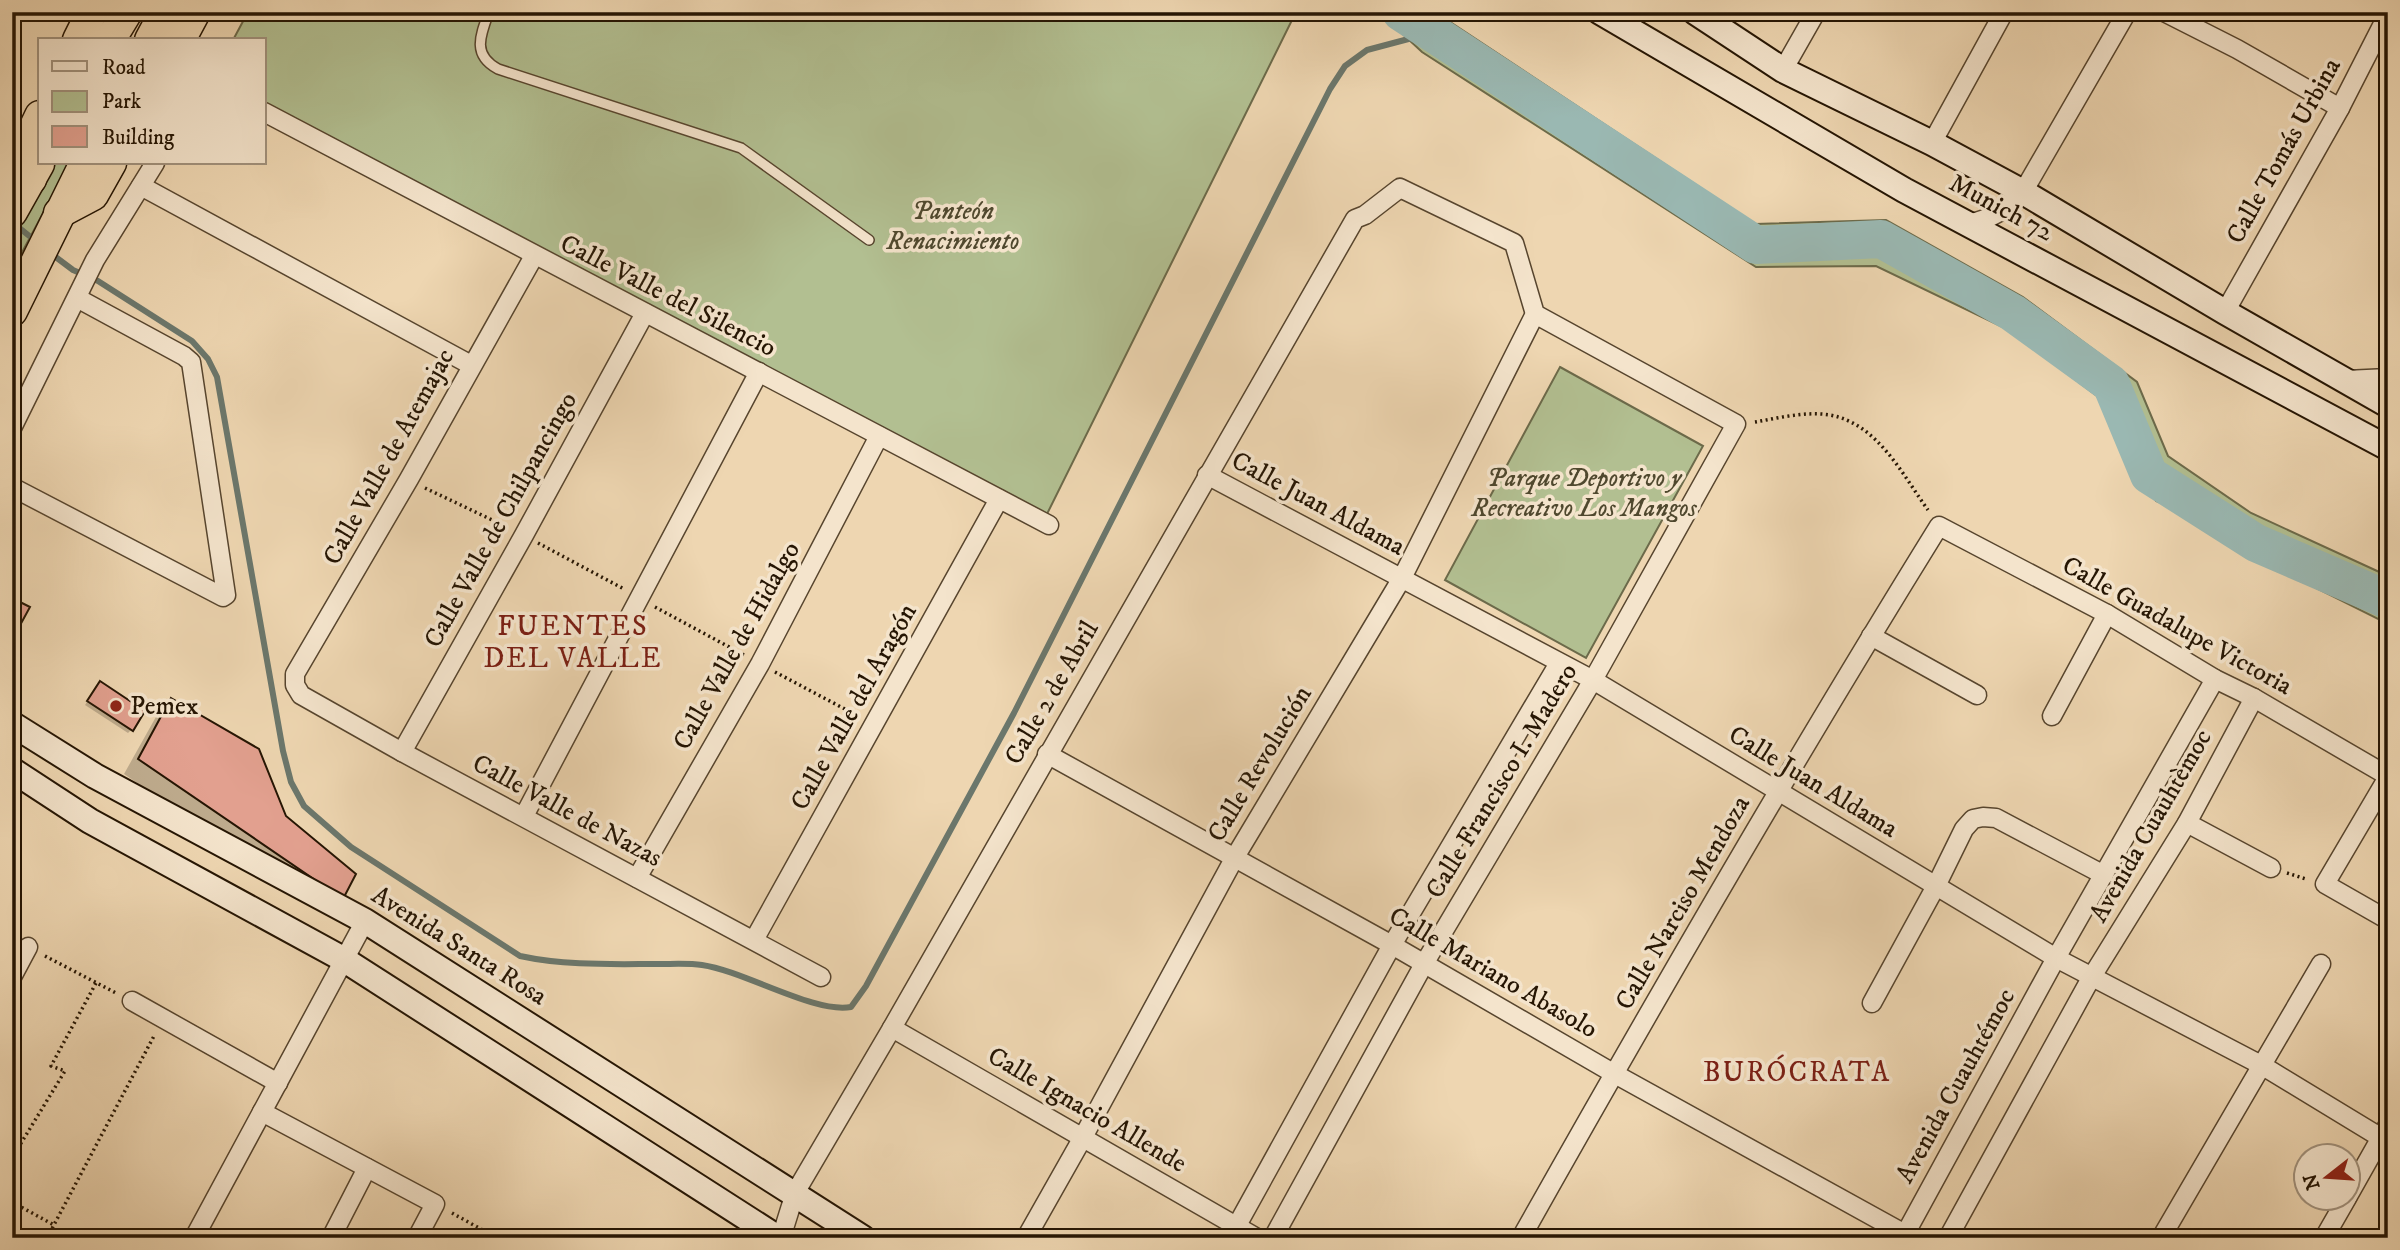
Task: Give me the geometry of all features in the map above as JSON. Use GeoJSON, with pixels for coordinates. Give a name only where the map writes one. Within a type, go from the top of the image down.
{"type":"FeatureCollection","features":[{"type":"Feature","properties":{"kind":"highway"},"geometry":{"type":"LineString","coordinates":[[79,38],[92,12]]}},
{"type":"Feature","properties":{"kind":"highway"},"geometry":{"type":"LineString","coordinates":[[111,38],[127,12]]}},
{"type":"Feature","properties":{"kind":"highway"},"geometry":{"type":"LineString","coordinates":[[151,38],[165,12]]}},
{"type":"Feature","properties":{"kind":"highway"},"geometry":{"type":"LineString","coordinates":[[181,38],[195,12]]}},
{"type":"Feature","properties":{"kind":"highway"},"geometry":{"type":"LineString","coordinates":[[25,190],[30,137],[38,120]]}},
{"type":"Feature","properties":{"kind":"highway"},"geometry":{"type":"LineString","coordinates":[[12,311],[84,164]]}},
{"type":"Feature","properties":{"kind":"highway"},"geometry":{"type":"LineString","coordinates":[[55,222],[93,195],[110,164]]}},
{"type":"Feature","properties":{"kind":"main road","name":"Munich 72"},"geometry":{"type":"LineString","coordinates":[[1600,12],[1904,190],[2384,446]]}},
{"type":"Feature","properties":{"kind":"main road","name":"Munich 72"},"geometry":{"type":"LineString","coordinates":[[1695,12],[1783,70],[1932,143],[2023,192],[2386,404]]}},
{"type":"Feature","properties":{"kind":"main road","name":"Avenida Santa Rosa"},"geometry":{"type":"LineString","coordinates":[[12,724],[95,776],[365,921],[863,1238]]}},
{"type":"Feature","properties":{"kind":"main road"},"geometry":{"type":"LineString","coordinates":[[12,770],[90,821],[343,959],[780,1238]]}},
{"type":"Feature","properties":{"kind":"street"},"geometry":{"type":"LineString","coordinates":[[1783,70],[1816,12]]}},
{"type":"Feature","properties":{"kind":"street"},"geometry":{"type":"LineString","coordinates":[[1932,143],[2004,12]]}},
{"type":"Feature","properties":{"kind":"street"},"geometry":{"type":"LineString","coordinates":[[1968,224],[1994,216],[2007,208],[2023,192],[2127,12]]}},
{"type":"Feature","properties":{"kind":"street"},"geometry":{"type":"LineString","coordinates":[[2164,12],[2340,108]]}},
{"type":"Feature","properties":{"kind":"street","name":"Calle Tomás Urbina"},"geometry":{"type":"LineString","coordinates":[[2225,312],[2340,108],[2388,14]]}},
{"type":"Feature","properties":{"kind":"street","name":"Calle Valle del Silencio"},"geometry":{"type":"LineString","coordinates":[[266,114],[1049,525]]}},
{"type":"Feature","properties":{"kind":"street"},"geometry":{"type":"LineString","coordinates":[[12,428],[95,260],[154,164]]}},
{"type":"Feature","properties":{"kind":"street"},"geometry":{"type":"LineString","coordinates":[[141,186],[471,365]]}},
{"type":"Feature","properties":{"kind":"street","name":"Calle 2 de Abril"},"geometry":{"type":"LineString","coordinates":[[780,1238],[795,1194],[1355,219],[1365,215],[1400,188],[1514,243],[1535,314]]}},
{"type":"Feature","properties":{"kind":"street","name":"Calle Valle de Atemajac"},"geometry":{"type":"LineString","coordinates":[[295,685],[295,674],[409,479],[534,256]]}},
{"type":"Feature","properties":{"kind":"street"},"geometry":{"type":"LineString","coordinates":[[12,487],[223,597],[228,591],[191,362],[80,289]]}},
{"type":"Feature","properties":{"kind":"street","name":"Calle Valle de Chilpancingo"},"geometry":{"type":"LineString","coordinates":[[402,752],[645,313]]}},
{"type":"Feature","properties":{"kind":"street"},"geometry":{"type":"LineString","coordinates":[[1535,314],[1736,424]]}},
{"type":"Feature","properties":{"kind":"street","name":"Calle Revolución"},"geometry":{"type":"LineString","coordinates":[[1026,1238],[1235,857],[1402,578],[1535,314]]}},
{"type":"Feature","properties":{"kind":"street"},"geometry":{"type":"LineString","coordinates":[[524,816],[759,372]]}},
{"type":"Feature","properties":{"kind":"street"},"geometry":{"type":"LineString","coordinates":[[2345,380],[2388,378]]}},
{"type":"Feature","properties":{"kind":"street","name":"Calle Francisco I. Madero"},"geometry":{"type":"LineString","coordinates":[[1273,1238],[1424,964],[1593,680],[1736,424]]}},
{"type":"Feature","properties":{"kind":"street","name":"Calle Valle de Hidalgo"},"geometry":{"type":"LineString","coordinates":[[637,878],[760,664],[879,436]]}},
{"type":"Feature","properties":{"kind":"street","name":"Calle Juan Aldama"},"geometry":{"type":"LineString","coordinates":[[1207,475],[1593,680],[2056,958],[2263,1066],[2385,1135]]}},
{"type":"Feature","properties":{"kind":"street","name":"Calle Valle del Aragón"},"geometry":{"type":"LineString","coordinates":[[754,940],[999,499]]}},
{"type":"Feature","properties":{"kind":"street","name":"Calle Guadalupe Victoria"},"geometry":{"type":"LineString","coordinates":[[1939,526],[2108,614],[2388,777]]}},
{"type":"Feature","properties":{"kind":"street","name":"Calle Narciso Mendoza"},"geometry":{"type":"LineString","coordinates":[[1521,1238],[1614,1073],[1871,636],[1939,526]]}},
{"type":"Feature","properties":{"kind":"street"},"geometry":{"type":"LineString","coordinates":[[2052,716],[2108,614]]}},
{"type":"Feature","properties":{"kind":"street"},"geometry":{"type":"LineString","coordinates":[[1871,636],[1977,695]]}},
{"type":"Feature","properties":{"kind":"street","name":"Calle Francisco I. Madero"},"geometry":{"type":"LineString","coordinates":[[1233,1232],[1392,945],[1559,663]]}},
{"type":"Feature","properties":{"kind":"street","name":"Avenida Cuauhtèmoc"},"geometry":{"type":"LineString","coordinates":[[2056,958],[2215,678]]}},
{"type":"Feature","properties":{"kind":"street","name":"Calle Valle de Nazas"},"geometry":{"type":"LineString","coordinates":[[295,685],[300,695],[402,752],[821,977]]}},
{"type":"Feature","properties":{"kind":"street","name":"Avenida Cuauhtèmoc"},"geometry":{"type":"LineString","coordinates":[[2091,978],[2187,823],[2254,698]]}},
{"type":"Feature","properties":{"kind":"street","name":"Calle Mariano Abasolo"},"geometry":{"type":"LineString","coordinates":[[1047,754],[1907,1236]]}},
{"type":"Feature","properties":{"kind":"street"},"geometry":{"type":"LineString","coordinates":[[2388,777],[2325,884],[2388,920]]}},
{"type":"Feature","properties":{"kind":"street"},"geometry":{"type":"LineString","coordinates":[[1872,1003],[1964,829],[1973,819],[1996,818],[2104,875]]}},
{"type":"Feature","properties":{"kind":"street"},"geometry":{"type":"LineString","coordinates":[[2187,823],[2271,868]]}},
{"type":"Feature","properties":{"kind":"street"},"geometry":{"type":"LineString","coordinates":[[194,1238],[365,921]]}},
{"type":"Feature","properties":{"kind":"street"},"geometry":{"type":"LineString","coordinates":[[12,977],[28,947]]}},
{"type":"Feature","properties":{"kind":"street","name":"Avenida Cuauhtémoc"},"geometry":{"type":"LineString","coordinates":[[1907,1236],[2056,958]]}},
{"type":"Feature","properties":{"kind":"street"},"geometry":{"type":"LineString","coordinates":[[2161,1238],[2321,964]]}},
{"type":"Feature","properties":{"kind":"street"},"geometry":{"type":"LineString","coordinates":[[1948,1238],[2091,978]]}},
{"type":"Feature","properties":{"kind":"street"},"geometry":{"type":"LineString","coordinates":[[132,1001],[278,1083]]}},
{"type":"Feature","properties":{"kind":"street","name":"Calle Ignacio Allende"},"geometry":{"type":"LineString","coordinates":[[892,1028],[1082,1139],[1233,1232],[1257,1238]]}},
{"type":"Feature","properties":{"kind":"street"},"geometry":{"type":"LineString","coordinates":[[262,1112],[435,1204],[417,1238]]}},
{"type":"Feature","properties":{"kind":"street"},"geometry":{"type":"LineString","coordinates":[[2362,1173],[2385,1135]]}},
{"type":"Feature","properties":{"kind":"street"},"geometry":{"type":"LineString","coordinates":[[331,1238],[367,1168]]}},
{"type":"Feature","properties":{"kind":"street"},"geometry":{"type":"LineString","coordinates":[[2324,1238],[2339,1212]]}},
{"type":"Feature","properties":{"kind":"lane"},"geometry":{"type":"LineString","coordinates":[[489,12],[479,36],[487,63],[498,69],[741,148],[869,240]]}},
{"type":"Feature","properties":{"kind":"path"},"geometry":{"type":"LineString","coordinates":[[1736,424],[1805,414],[1831,415],[1863,428],[1909,479],[1939,526]]}},
{"type":"Feature","properties":{"kind":"path"},"geometry":{"type":"LineString","coordinates":[[2271,868],[2325,884]]}},
{"type":"Feature","properties":{"kind":"path"},"geometry":{"type":"LineString","coordinates":[[28,947],[132,1001]]}},
{"type":"Feature","properties":{"kind":"path"},"geometry":{"type":"LineString","coordinates":[[12,1158],[65,1071],[51,1066],[96,982]]}},
{"type":"Feature","properties":{"kind":"path"},"geometry":{"type":"LineString","coordinates":[[47,1238],[164,1018]]}},
{"type":"Feature","properties":{"kind":"path"},"geometry":{"type":"LineString","coordinates":[[12,1202],[54,1225]]}},
{"type":"Feature","properties":{"kind":"path"},"geometry":{"type":"LineString","coordinates":[[435,1204],[497,1238]]}},
{"type":"Feature","properties":{"kind":"green space","name":"Panteón Renacimiento"},"geometry":{"type":"Polygon","coordinates":[[[248,12],[1296,12],[1046,516],[266,104],[266,38],[234,38],[248,12]]]}},
{"type":"Feature","properties":{"kind":"green space"},"geometry":{"type":"Polygon","coordinates":[[[1379,12],[1435,12],[1755,224],[1886,220],[2023,297],[2137,382],[2168,456],[2251,513],[2388,576],[2388,624],[2280,570],[2256,543],[2156,501],[2097,396],[2009,330],[1876,266],[1756,267],[1422,52],[1379,12]]]}},
{"type":"Feature","properties":{"kind":"green space"},"geometry":{"type":"Polygon","coordinates":[[[51,164],[69,164],[12,271],[12,237],[51,164]]]}},
{"type":"Feature","properties":{"kind":"green space","name":"Parque Deportivo y Recreativo Los Mangos"},"geometry":{"type":"Polygon","coordinates":[[[1560,367],[1703,446],[1586,658],[1445,580],[1560,367]]]}},
{"type":"Feature","properties":{"kind":"building"},"geometry":{"type":"Polygon","coordinates":[[[12,598],[30,607],[12,640],[12,598]]]}},
{"type":"Feature","properties":{"kind":"building","name":"Pemex"},"geometry":{"type":"Polygon","coordinates":[[[100,681],[145,711],[133,731],[87,701],[100,681]]]}},
{"type":"Feature","properties":{"kind":"building"},"geometry":{"type":"Polygon","coordinates":[[[171,698],[259,749],[286,816],[356,874],[343,899],[138,759],[171,698]]]}},
{"type":"Feature","properties":{"kind":"waterway"},"geometry":{"type":"LineString","coordinates":[[1401,12],[1756,245],[1881,239],[2013,313],[2111,384],[2149,475],[2256,543],[2388,600]]}},
{"type":"Feature","properties":{"kind":"waterway"},"geometry":{"type":"LineString","coordinates":[[49,252],[73,270],[98,281],[192,341],[208,359],[217,377],[283,751],[291,782],[304,806],[351,847],[520,956],[572,963],[702,965],[818,1004],[851,1007],[866,986],[1014,713],[1330,89],[1345,66],[1367,50],[1431,33]]}},
{"type":"Feature","properties":{"kind":"waterway"},"geometry":{"type":"LineString","coordinates":[[12,222],[38,243]]}},
{"type":"Feature","properties":{"kind":"place","name":"Pemex"},"geometry":{"type":"Point","coordinates":[116,706]}},
{"type":"Feature","properties":{"kind":"district","name":"FUENTES DEL VALLE"},"geometry":{"type":"Point","coordinates":[573,642]}},
{"type":"Feature","properties":{"kind":"district","name":"BURÓCRATA"},"geometry":{"type":"Point","coordinates":[1797,1072]}}]}
